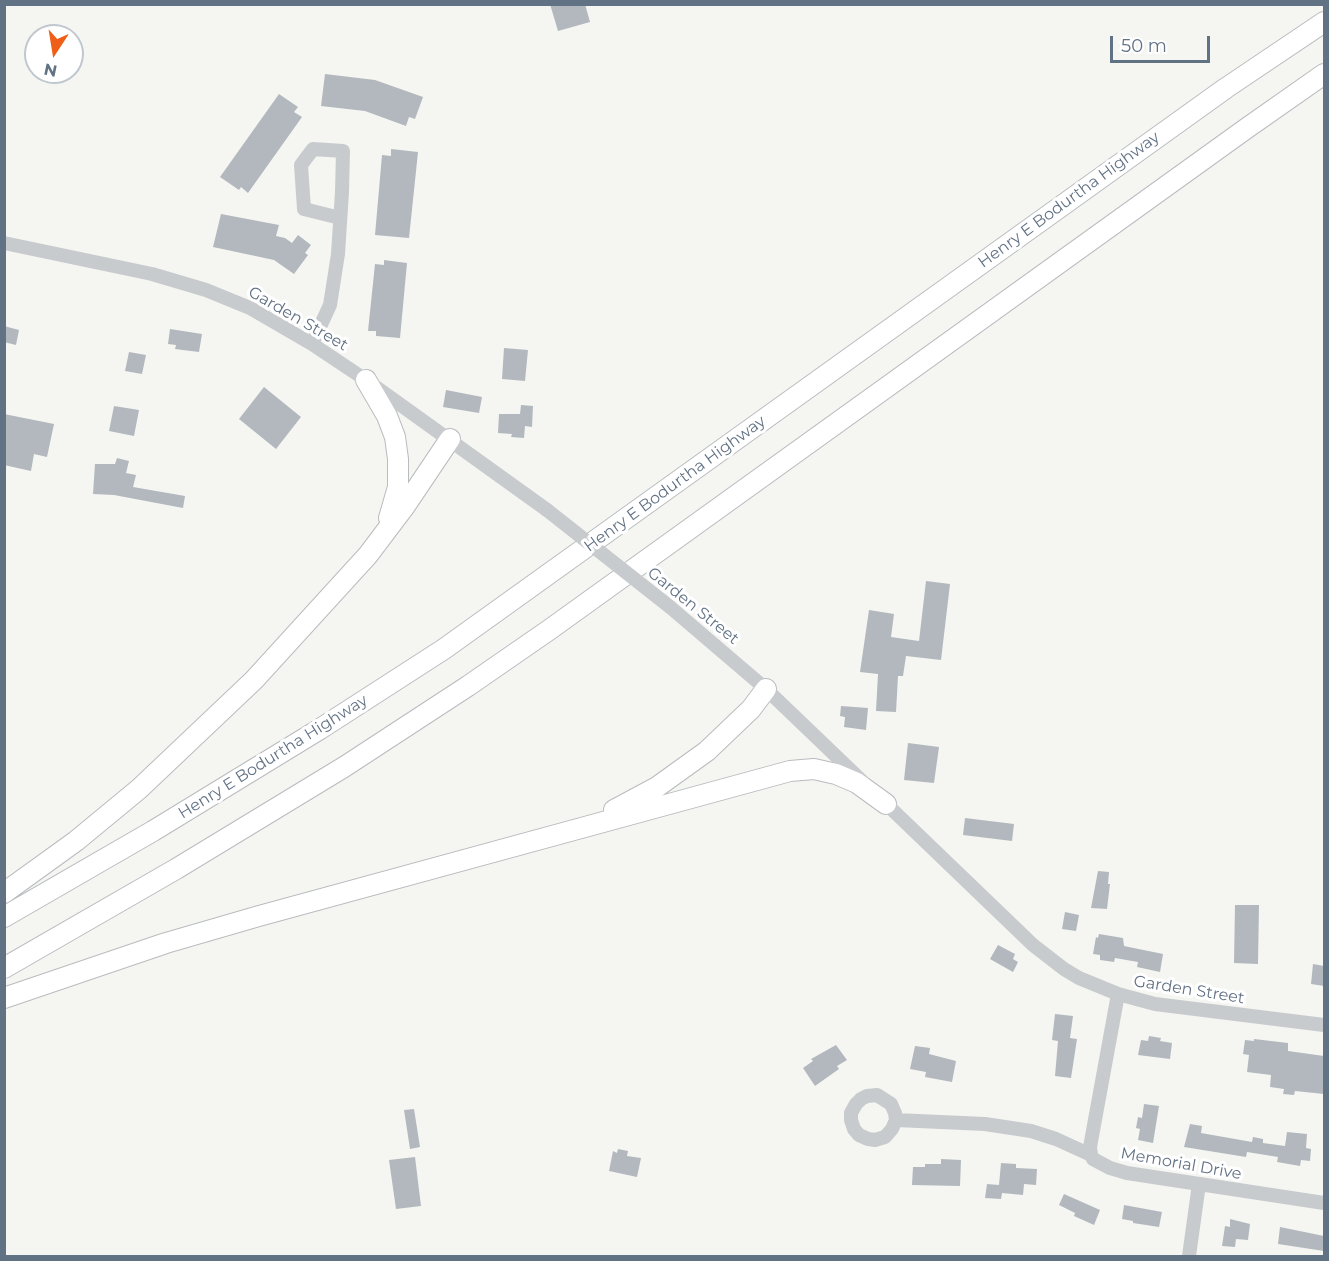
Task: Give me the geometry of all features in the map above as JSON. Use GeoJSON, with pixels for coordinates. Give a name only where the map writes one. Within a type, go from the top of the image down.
{"type":"FeatureCollection","features":[{"type":"Feature","properties":{"kind":"highway","name":"Henry E Bodurtha Highway"},"geometry":{"type":"LineString","coordinates":[[4,917],[225,788],[444,649],[1226,88],[1324,22]]}},
{"type":"Feature","properties":{"kind":"highway"},"geometry":{"type":"LineString","coordinates":[[4,968],[176,869],[353,761],[468,686],[1324,74]]}},
{"type":"Feature","properties":{"kind":"highway"},"geometry":{"type":"LineString","coordinates":[[366,380],[392,427],[397,448],[398,473],[392,512],[368,555]]}},
{"type":"Feature","properties":{"kind":"highway"},"geometry":{"type":"LineString","coordinates":[[4,893],[96,825],[175,756],[254,680],[368,555],[405,506],[450,439]]}},
{"type":"Feature","properties":{"kind":"highway"},"geometry":{"type":"LineString","coordinates":[[542,838],[577,827],[606,814],[672,777],[725,735],[757,703],[766,689]]}},
{"type":"Feature","properties":{"kind":"highway"},"geometry":{"type":"LineString","coordinates":[[4,998],[221,927],[803,769],[826,771],[847,778],[886,804]]}},
{"type":"Feature","properties":{"kind":"street"},"geometry":{"type":"LineString","coordinates":[[312,344],[330,305],[338,254],[340,218],[343,151],[313,149],[301,165],[304,209],[340,218]]}},
{"type":"Feature","properties":{"kind":"street","name":"Garden Street"},"geometry":{"type":"LineString","coordinates":[[4,243],[152,274],[181,282],[250,308],[312,344],[366,380],[547,510],[670,607],[766,689],[1050,958],[1079,978],[1118,994],[1155,1004],[1324,1025]]}},
{"type":"Feature","properties":{"kind":"street"},"geometry":{"type":"LineString","coordinates":[[1091,1155],[1090,1147],[1118,994]]}},
{"type":"Feature","properties":{"kind":"street","name":"Memorial Drive"},"geometry":{"type":"LineString","coordinates":[[896,1120],[985,1124],[1017,1128],[1056,1139],[1091,1155],[1101,1164],[1127,1173],[1324,1203]]}},
{"type":"Feature","properties":{"kind":"street"},"geometry":{"type":"LineString","coordinates":[[1189,1257],[1199,1184]]}},
{"type":"Feature","properties":{"kind":"building"},"geometry":{"type":"Polygon","coordinates":[[[550,4],[585,4],[590,22],[558,31],[550,4]]]}},
{"type":"Feature","properties":{"kind":"building"},"geometry":{"type":"Polygon","coordinates":[[[325,74],[375,80],[423,97],[415,119],[409,117],[406,126],[365,111],[321,106],[325,74]]]}},
{"type":"Feature","properties":{"kind":"building"},"geometry":{"type":"Polygon","coordinates":[[[279,94],[298,107],[294,112],[302,117],[248,193],[241,187],[239,190],[220,177],[279,94]]]}},
{"type":"Feature","properties":{"kind":"building"},"geometry":{"type":"Polygon","coordinates":[[[391,149],[418,152],[409,238],[375,235],[382,155],[391,156],[391,149]]]}},
{"type":"Feature","properties":{"kind":"building"},"geometry":{"type":"Polygon","coordinates":[[[221,214],[279,225],[276,236],[292,243],[298,235],[311,245],[305,253],[308,255],[294,274],[274,260],[213,247],[221,214]]]}},
{"type":"Feature","properties":{"kind":"building"},"geometry":{"type":"Polygon","coordinates":[[[384,260],[407,263],[400,338],[376,336],[376,331],[368,331],[375,264],[384,265],[384,260]]]}},
{"type":"Feature","properties":{"kind":"building"},"geometry":{"type":"Polygon","coordinates":[[[4,326],[19,330],[16,345],[4,342],[4,326]]]}},
{"type":"Feature","properties":{"kind":"building"},"geometry":{"type":"Polygon","coordinates":[[[170,329],[202,334],[199,352],[175,349],[176,345],[168,344],[170,329]]]}},
{"type":"Feature","properties":{"kind":"building"},"geometry":{"type":"Polygon","coordinates":[[[504,348],[528,350],[525,381],[502,379],[504,348]]]}},
{"type":"Feature","properties":{"kind":"building"},"geometry":{"type":"Polygon","coordinates":[[[129,352],[146,355],[142,374],[125,371],[129,352]]]}},
{"type":"Feature","properties":{"kind":"building"},"geometry":{"type":"Polygon","coordinates":[[[264,387],[301,417],[276,449],[239,419],[264,387]]]}},
{"type":"Feature","properties":{"kind":"building"},"geometry":{"type":"Polygon","coordinates":[[[446,390],[482,397],[479,413],[443,407],[446,390]]]}},
{"type":"Feature","properties":{"kind":"building"},"geometry":{"type":"Polygon","coordinates":[[[521,405],[533,406],[532,427],[525,426],[524,438],[498,433],[499,414],[520,414],[521,405]]]}},
{"type":"Feature","properties":{"kind":"building"},"geometry":{"type":"Polygon","coordinates":[[[114,406],[139,410],[134,436],[109,431],[114,406]]]}},
{"type":"Feature","properties":{"kind":"building"},"geometry":{"type":"Polygon","coordinates":[[[4,414],[54,424],[47,457],[34,454],[31,471],[4,465],[4,414]]]}},
{"type":"Feature","properties":{"kind":"building"},"geometry":{"type":"Polygon","coordinates":[[[117,458],[129,461],[126,473],[136,475],[133,487],[185,496],[183,508],[114,495],[93,494],[95,464],[115,464],[117,458]]]}},
{"type":"Feature","properties":{"kind":"building"},"geometry":{"type":"Polygon","coordinates":[[[926,581],[950,584],[941,660],[906,656],[903,676],[898,676],[896,712],[876,711],[878,674],[860,672],[869,610],[894,614],[891,637],[919,641],[926,581]]]}},
{"type":"Feature","properties":{"kind":"building"},"geometry":{"type":"Polygon","coordinates":[[[841,706],[868,708],[866,730],[844,727],[845,717],[840,716],[841,706]]]}},
{"type":"Feature","properties":{"kind":"building"},"geometry":{"type":"Polygon","coordinates":[[[908,743],[939,747],[934,783],[904,780],[908,743]]]}},
{"type":"Feature","properties":{"kind":"building"},"geometry":{"type":"Polygon","coordinates":[[[965,818],[1014,824],[1012,841],[963,835],[965,818]]]}},
{"type":"Feature","properties":{"kind":"building"},"geometry":{"type":"Polygon","coordinates":[[[1098,871],[1109,872],[1107,909],[1091,908],[1098,871]]]}},
{"type":"Feature","properties":{"kind":"building"},"geometry":{"type":"Polygon","coordinates":[[[1235,905],[1259,905],[1258,964],[1234,963],[1235,905]]]}},
{"type":"Feature","properties":{"kind":"building"},"geometry":{"type":"Polygon","coordinates":[[[1065,912],[1079,915],[1076,931],[1062,929],[1065,912]]]}},
{"type":"Feature","properties":{"kind":"building"},"geometry":{"type":"Polygon","coordinates":[[[1099,934],[1123,938],[1124,946],[1163,954],[1160,972],[1137,967],[1138,962],[1115,958],[1114,962],[1100,960],[1100,955],[1093,954],[1096,937],[1098,938],[1099,934]]]}},
{"type":"Feature","properties":{"kind":"building"},"geometry":{"type":"Polygon","coordinates":[[[998,945],[1015,954],[1013,959],[1018,962],[1013,972],[990,959],[998,945]]]}},
{"type":"Feature","properties":{"kind":"building"},"geometry":{"type":"Polygon","coordinates":[[[1313,964],[1324,966],[1324,986],[1311,984],[1313,964]]]}},
{"type":"Feature","properties":{"kind":"building"},"geometry":{"type":"Polygon","coordinates":[[[1055,1014],[1073,1016],[1070,1038],[1077,1039],[1071,1078],[1055,1076],[1058,1041],[1052,1040],[1055,1014]]]}},
{"type":"Feature","properties":{"kind":"building"},"geometry":{"type":"Polygon","coordinates":[[[1149,1036],[1172,1043],[1170,1059],[1138,1055],[1141,1040],[1148,1041],[1149,1036]]]}},
{"type":"Feature","properties":{"kind":"building"},"geometry":{"type":"Polygon","coordinates":[[[1254,1039],[1288,1043],[1288,1051],[1324,1056],[1324,1094],[1295,1091],[1294,1095],[1283,1094],[1284,1089],[1270,1087],[1271,1075],[1247,1072],[1249,1055],[1243,1054],[1245,1040],[1254,1041],[1254,1039]]]}},
{"type":"Feature","properties":{"kind":"building"},"geometry":{"type":"Polygon","coordinates":[[[836,1045],[847,1060],[837,1066],[839,1069],[815,1086],[803,1068],[813,1061],[811,1059],[836,1045]]]}},
{"type":"Feature","properties":{"kind":"building"},"geometry":{"type":"Polygon","coordinates":[[[915,1046],[930,1048],[929,1054],[956,1061],[952,1082],[925,1077],[926,1072],[910,1069],[915,1046]]]}},
{"type":"Feature","properties":{"kind":"building"},"geometry":{"type":"Polygon","coordinates":[[[1144,1104],[1159,1106],[1153,1143],[1138,1140],[1140,1129],[1136,1128],[1138,1117],[1142,1118],[1144,1104]]]}},
{"type":"Feature","properties":{"kind":"building"},"geometry":{"type":"Polygon","coordinates":[[[414,1109],[420,1147],[410,1149],[404,1110],[414,1109]]]}},
{"type":"Feature","properties":{"kind":"building"},"geometry":{"type":"Polygon","coordinates":[[[1190,1124],[1202,1126],[1201,1133],[1252,1142],[1253,1137],[1263,1139],[1263,1143],[1285,1146],[1287,1132],[1307,1134],[1306,1148],[1311,1149],[1310,1161],[1301,1160],[1300,1166],[1277,1162],[1278,1157],[1247,1152],[1246,1157],[1184,1147],[1190,1124]]]}},
{"type":"Feature","properties":{"kind":"building"},"geometry":{"type":"Polygon","coordinates":[[[618,1149],[628,1151],[627,1156],[641,1158],[637,1177],[609,1171],[613,1151],[617,1153],[618,1149]]]}},
{"type":"Feature","properties":{"kind":"building"},"geometry":{"type":"Polygon","coordinates":[[[415,1157],[421,1206],[396,1209],[389,1160],[415,1157]]]}},
{"type":"Feature","properties":{"kind":"building"},"geometry":{"type":"Polygon","coordinates":[[[941,1159],[961,1160],[960,1186],[912,1185],[913,1167],[941,1164],[941,1159]]]}},
{"type":"Feature","properties":{"kind":"building"},"geometry":{"type":"Polygon","coordinates":[[[1001,1163],[1016,1164],[1016,1168],[1037,1169],[1036,1185],[1024,1184],[1023,1195],[1002,1193],[1001,1199],[985,1198],[987,1184],[999,1185],[1001,1163]]]}},
{"type":"Feature","properties":{"kind":"building"},"geometry":{"type":"Polygon","coordinates":[[[1064,1194],[1100,1210],[1094,1225],[1074,1216],[1075,1213],[1059,1205],[1064,1194]]]}},
{"type":"Feature","properties":{"kind":"building"},"geometry":{"type":"Polygon","coordinates":[[[1124,1205],[1162,1212],[1159,1227],[1122,1219],[1124,1205]]]}},
{"type":"Feature","properties":{"kind":"building"},"geometry":{"type":"Polygon","coordinates":[[[1230,1219],[1250,1224],[1248,1240],[1236,1239],[1235,1247],[1222,1246],[1225,1226],[1230,1227],[1230,1219]]]}},
{"type":"Feature","properties":{"kind":"building"},"geometry":{"type":"Polygon","coordinates":[[[1280,1227],[1324,1236],[1324,1251],[1278,1244],[1280,1227]]]}}]}
